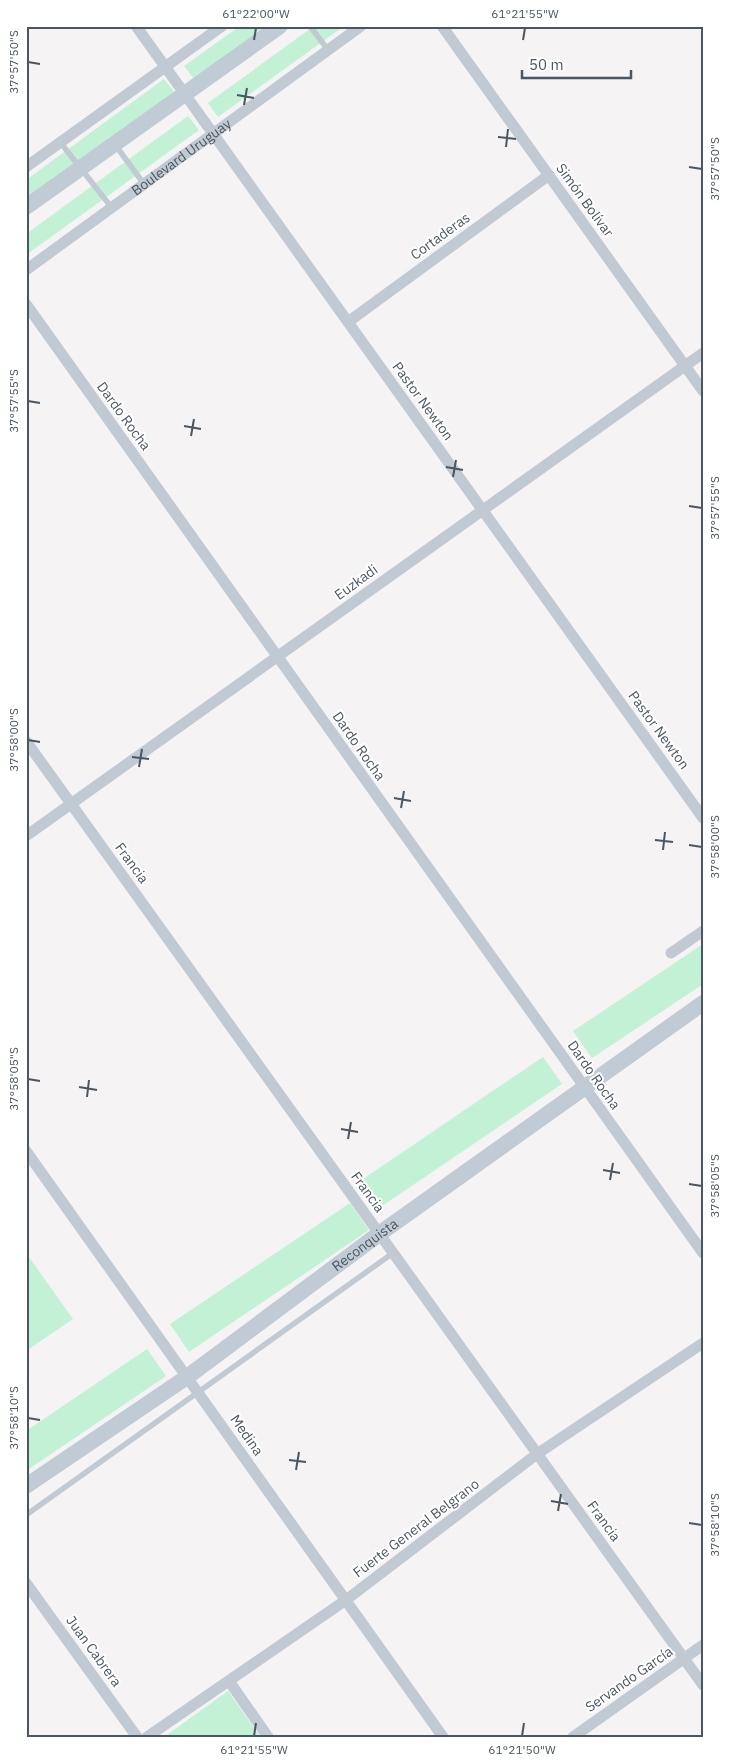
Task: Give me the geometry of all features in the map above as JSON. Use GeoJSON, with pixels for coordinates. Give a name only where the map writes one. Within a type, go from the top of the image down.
{"type":"FeatureCollection","features":[{"type":"Feature","properties":{"kind":"street","name":"Pastor Newton"},"geometry":{"type":"LineString","coordinates":[[136,26],[703,818]]}},
{"type":"Feature","properties":{"kind":"street"},"geometry":{"type":"LineString","coordinates":[[26,167],[222,26]]}},
{"type":"Feature","properties":{"kind":"street"},"geometry":{"type":"LineString","coordinates":[[26,207],[280,26]]}},
{"type":"Feature","properties":{"kind":"street","name":"Boulevard Uruguay"},"geometry":{"type":"LineString","coordinates":[[26,270],[361,26]]}},
{"type":"Feature","properties":{"kind":"street","name":"Simón Bolívar"},"geometry":{"type":"LineString","coordinates":[[442,26],[703,391]]}},
{"type":"Feature","properties":{"kind":"street","name":"Cortaderas"},"geometry":{"type":"LineString","coordinates":[[348,322],[549,175]]}},
{"type":"Feature","properties":{"kind":"street","name":"Dardo Rocha"},"geometry":{"type":"LineString","coordinates":[[26,304],[703,1253]]}},
{"type":"Feature","properties":{"kind":"street","name":"Euzkadi"},"geometry":{"type":"LineString","coordinates":[[26,836],[703,353]]}},
{"type":"Feature","properties":{"kind":"street","name":"Francia"},"geometry":{"type":"LineString","coordinates":[[26,741],[703,1685]]}},
{"type":"Feature","properties":{"kind":"street"},"geometry":{"type":"LineString","coordinates":[[671,953],[703,931]]}},
{"type":"Feature","properties":{"kind":"street","name":"Reconquista"},"geometry":{"type":"LineString","coordinates":[[26,1486],[186,1377],[379,1234],[703,1003]]}},
{"type":"Feature","properties":{"kind":"street","name":"Medina"},"geometry":{"type":"LineString","coordinates":[[26,1151],[443,1737]]}},
{"type":"Feature","properties":{"kind":"street","name":"Fuerte General Belgrano"},"geometry":{"type":"LineString","coordinates":[[147,1737],[346,1600],[537,1454],[703,1343]]}},
{"type":"Feature","properties":{"kind":"street","name":"Juan Cabrera"},"geometry":{"type":"LineString","coordinates":[[26,1583],[136,1737]]}},
{"type":"Feature","properties":{"kind":"street","name":"Servando García"},"geometry":{"type":"LineString","coordinates":[[573,1737],[703,1645]]}},
{"type":"Feature","properties":{"kind":"street"},"geometry":{"type":"LineString","coordinates":[[229,1681],[268,1737]]}},
{"type":"Feature","properties":{"kind":"lane"},"geometry":{"type":"LineString","coordinates":[[310,26],[328,51]]}},
{"type":"Feature","properties":{"kind":"lane"},"geometry":{"type":"LineString","coordinates":[[60,142],[112,208]]}},
{"type":"Feature","properties":{"kind":"lane"},"geometry":{"type":"LineString","coordinates":[[115,144],[144,184]]}},
{"type":"Feature","properties":{"kind":"lane"},"geometry":{"type":"LineString","coordinates":[[26,1516],[393,1253]]}},
{"type":"Feature","properties":{"kind":"green space"},"geometry":{"type":"Polygon","coordinates":[[[240,26],[269,26],[195,80],[184,66],[240,26]]]}},
{"type":"Feature","properties":{"kind":"green space"},"geometry":{"type":"Polygon","coordinates":[[[314,26],[344,26],[218,117],[208,103],[314,26]]]}},
{"type":"Feature","properties":{"kind":"green space"},"geometry":{"type":"Polygon","coordinates":[[[164,79],[175,93],[26,201],[26,180],[164,79]]]}},
{"type":"Feature","properties":{"kind":"green space"},"geometry":{"type":"Polygon","coordinates":[[[188,116],[199,130],[26,255],[26,234],[188,116]]]}},
{"type":"Feature","properties":{"kind":"green space"},"geometry":{"type":"Polygon","coordinates":[[[703,944],[703,984],[592,1058],[573,1031],[703,944]]]}},
{"type":"Feature","properties":{"kind":"green space"},"geometry":{"type":"Polygon","coordinates":[[[543,1057],[562,1084],[382,1206],[363,1179],[543,1057]]]}},
{"type":"Feature","properties":{"kind":"green space"},"geometry":{"type":"Polygon","coordinates":[[[350,1203],[369,1230],[189,1352],[170,1324],[350,1203]]]}},
{"type":"Feature","properties":{"kind":"green space"},"geometry":{"type":"Polygon","coordinates":[[[26,1253],[73,1319],[26,1351],[26,1253]]]}},
{"type":"Feature","properties":{"kind":"green space"},"geometry":{"type":"Polygon","coordinates":[[[147,1349],[166,1376],[26,1471],[26,1431],[147,1349]]]}},
{"type":"Feature","properties":{"kind":"green space"},"geometry":{"type":"Polygon","coordinates":[[[228,1691],[259,1735],[257,1737],[164,1737],[228,1691]]]}}]}
